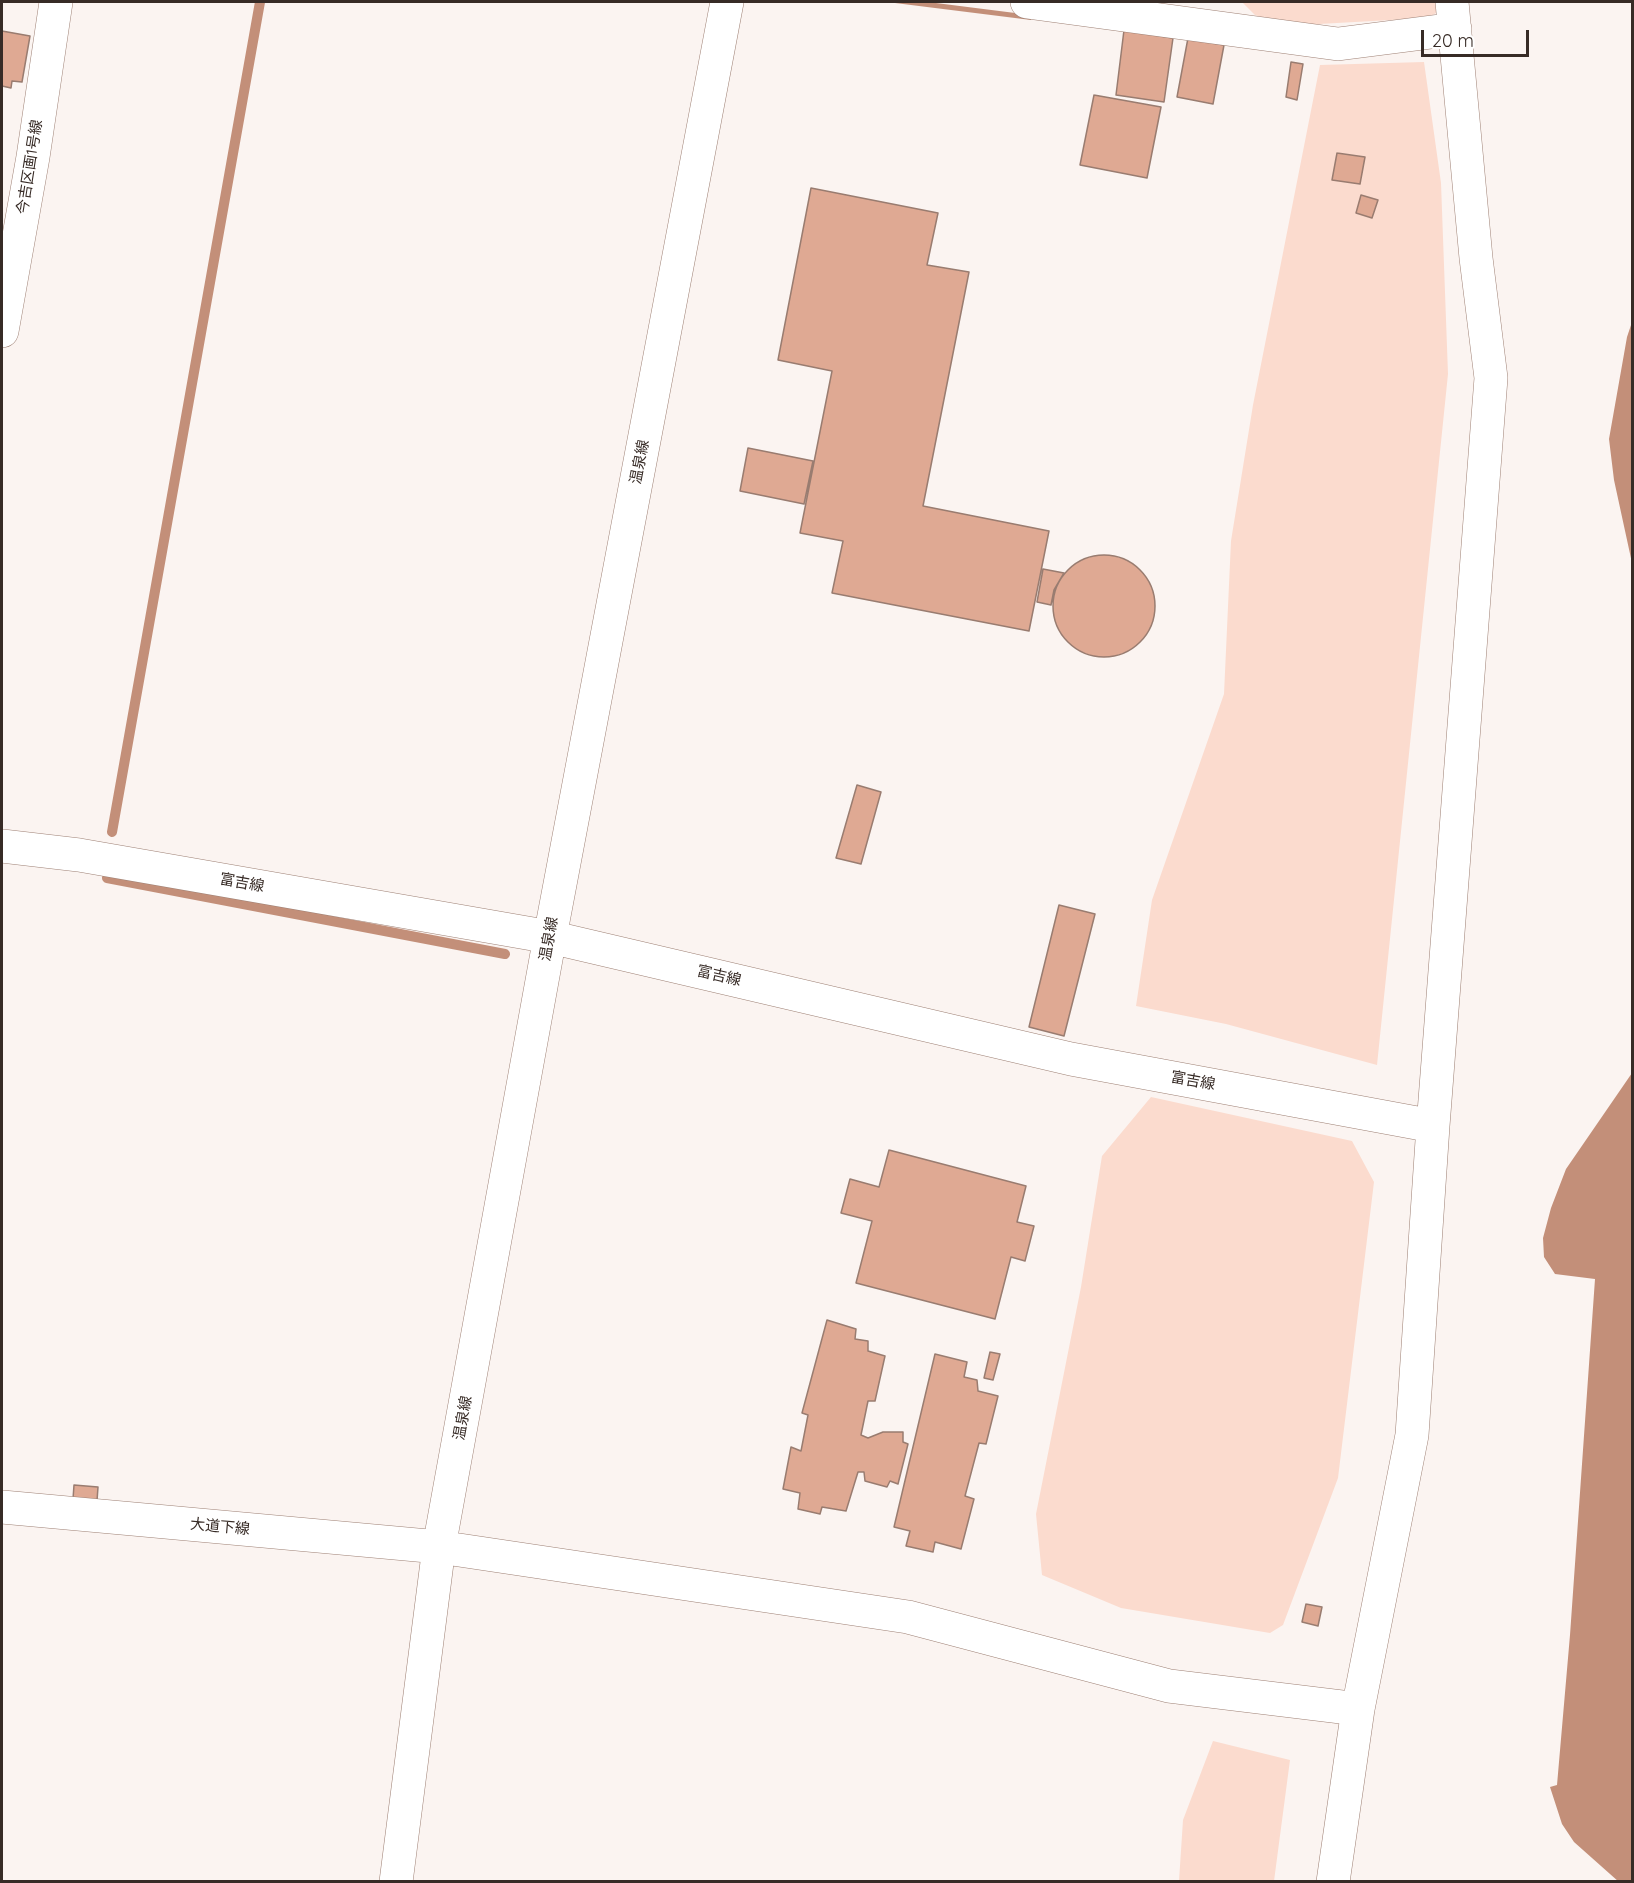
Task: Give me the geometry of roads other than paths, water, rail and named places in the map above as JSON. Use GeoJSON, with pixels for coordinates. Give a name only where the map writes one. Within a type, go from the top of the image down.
{"type":"FeatureCollection","features":[{"type":"Feature","properties":{"kind":"street","name":"今吉区画1号線"},"geometry":{"type":"LineString","coordinates":[[2,331],[33,158],[56,2]]}},
{"type":"Feature","properties":{"kind":"street","name":"温泉線"},"geometry":{"type":"LineString","coordinates":[[396,1881],[439,1547],[550,937],[727,2]]}},
{"type":"Feature","properties":{"kind":"street"},"geometry":{"type":"LineString","coordinates":[[1027,2],[1338,44],[1454,15],[1476,258],[1491,378],[1433,1126],[1412,1435],[1358,1709],[1333,1881]]}},
{"type":"Feature","properties":{"kind":"street","name":"富吉線"},"geometry":{"type":"LineString","coordinates":[[2,846],[79,855],[550,937],[1071,1059],[1433,1126]]}},
{"type":"Feature","properties":{"kind":"street","name":"大道下線"},"geometry":{"type":"LineString","coordinates":[[2,1507],[439,1547],[908,1617],[1169,1686],[1358,1709]]}},
{"type":"Feature","properties":{"kind":"waterway"},"geometry":{"type":"LineString","coordinates":[[112,832],[260,2]]}},
{"type":"Feature","properties":{"kind":"waterway"},"geometry":{"type":"LineString","coordinates":[[107,878],[505,954]]}}]}
